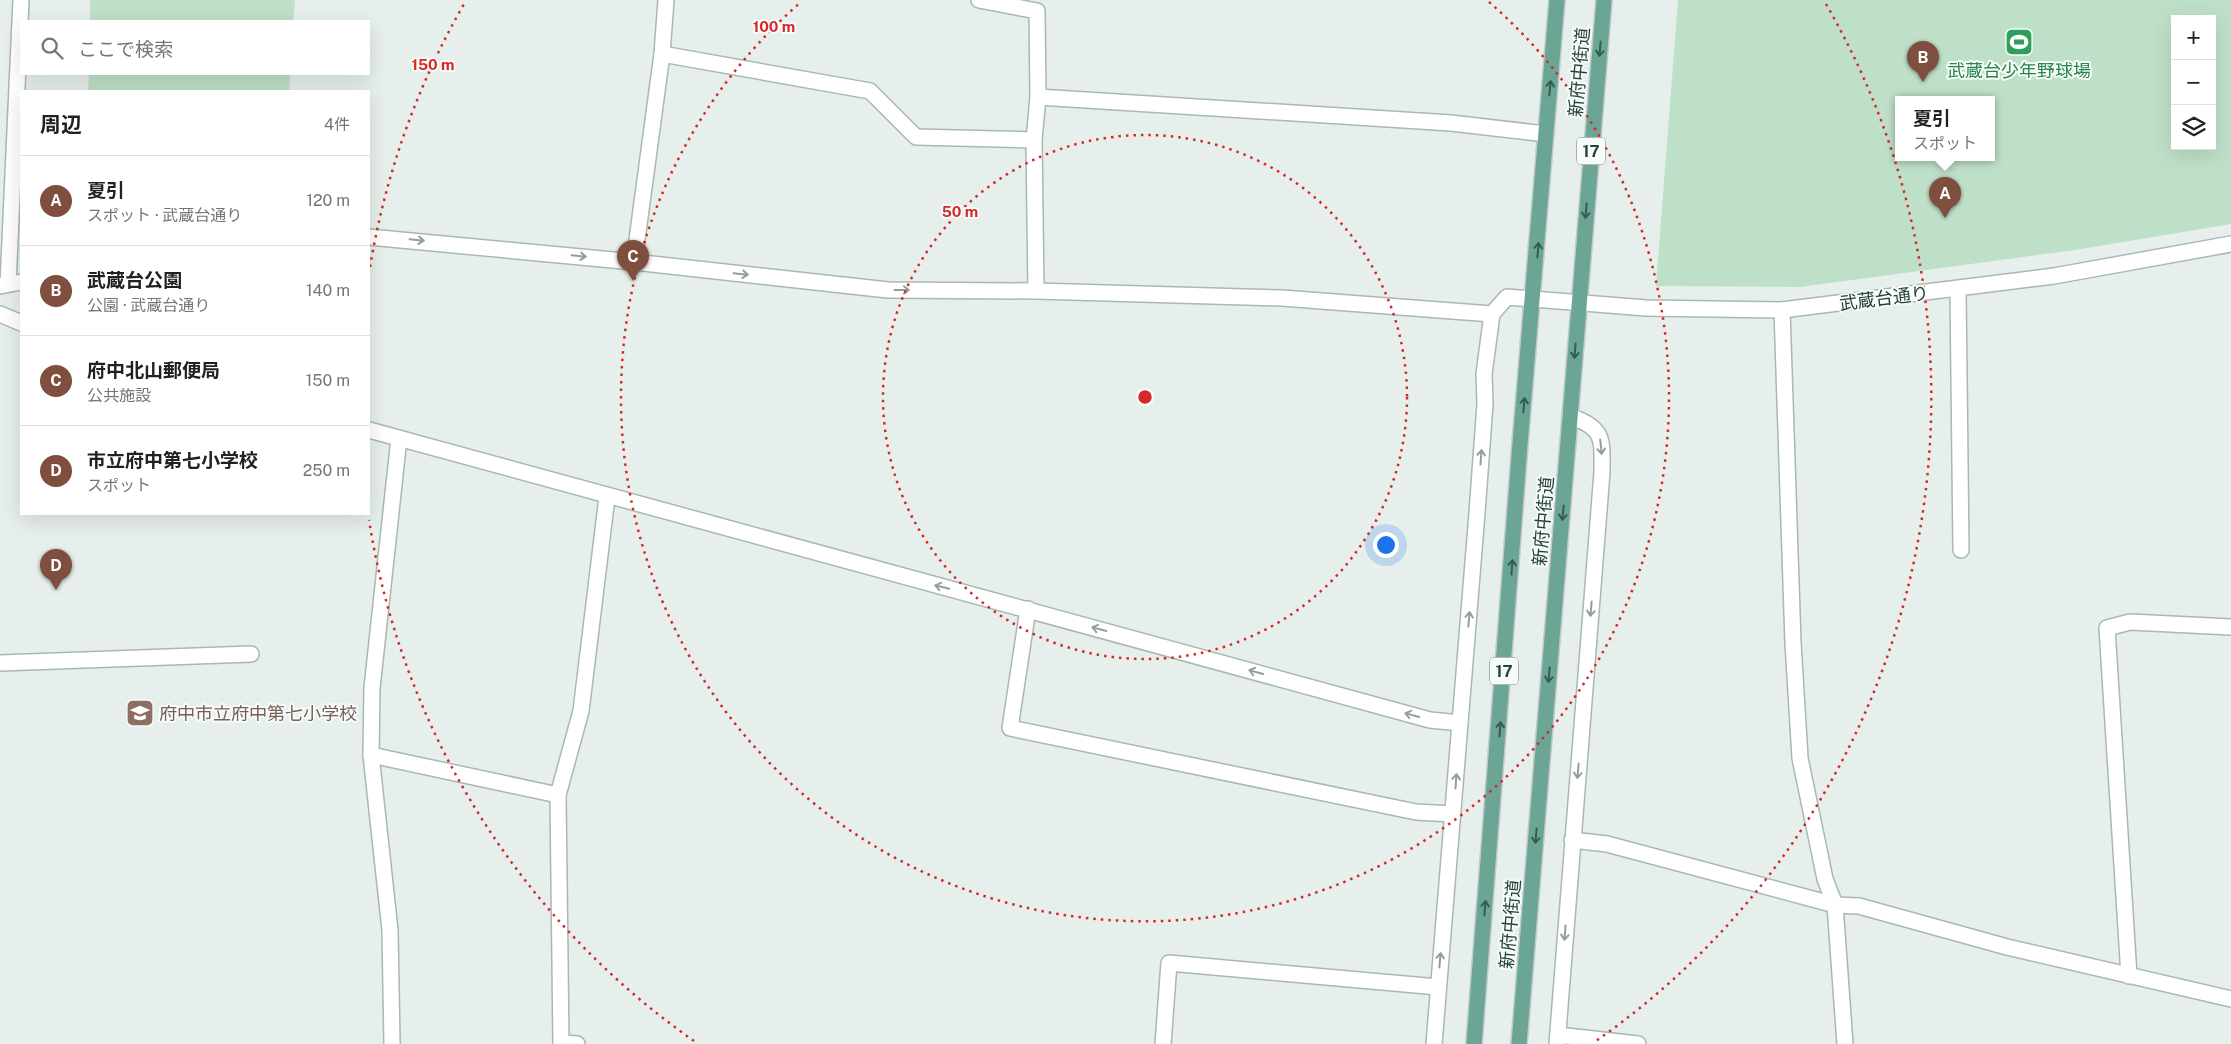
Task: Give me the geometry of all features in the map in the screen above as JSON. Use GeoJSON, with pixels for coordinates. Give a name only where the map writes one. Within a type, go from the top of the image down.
{"type":"FeatureCollection","features":[{"type":"Feature","properties":{"kind":"main road","name":"新府中街道"},"geometry":{"type":"LineString","coordinates":[[1474,1044],[1520,444],[1534,298],[1557,0]]}},
{"type":"Feature","properties":{"kind":"main road","name":"新府中街道"},"geometry":{"type":"LineString","coordinates":[[1520,1044],[1604,0]]}},
{"type":"Feature","properties":{"kind":"street"},"geometry":{"type":"LineString","coordinates":[[20,20],[21,0]]}},
{"type":"Feature","properties":{"kind":"street"},"geometry":{"type":"LineString","coordinates":[[634,262],[662,54],[666,0]]}},
{"type":"Feature","properties":{"kind":"street"},"geometry":{"type":"LineString","coordinates":[[979,0],[1037,11],[1038,97],[1034,140],[1036,291]]}},
{"type":"Feature","properties":{"kind":"street"},"geometry":{"type":"LineString","coordinates":[[10,284],[20,26]]}},
{"type":"Feature","properties":{"kind":"street"},"geometry":{"type":"LineString","coordinates":[[662,54],[870,91],[916,137],[1034,140]]}},
{"type":"Feature","properties":{"kind":"street"},"geometry":{"type":"LineString","coordinates":[[1038,97],[1451,123],[1546,134]]}},
{"type":"Feature","properties":{"kind":"street"},"geometry":{"type":"LineString","coordinates":[[370,237],[634,262],[888,290],[1036,291],[1282,298],[1492,314],[1484,374],[1484,414],[1434,1044]]}},
{"type":"Feature","properties":{"kind":"street","name":"武蔵台通り"},"geometry":{"type":"LineString","coordinates":[[1492,314],[1507,297],[1646,308],[1782,310],[2054,276],[2231,244]]}},
{"type":"Feature","properties":{"kind":"street"},"geometry":{"type":"LineString","coordinates":[[1958,289],[1961,550]]}},
{"type":"Feature","properties":{"kind":"street"},"geometry":{"type":"LineString","coordinates":[[1782,310],[1793,643],[1800,758],[1825,879],[1835,905],[1845,1044]]}},
{"type":"Feature","properties":{"kind":"street"},"geometry":{"type":"LineString","coordinates":[[0,314],[20,323]]}},
{"type":"Feature","properties":{"kind":"street"},"geometry":{"type":"LineString","coordinates":[[1570,416],[1591,424],[1599,434],[1602,447],[1602,482],[1557,1039],[1638,1044]]}},
{"type":"Feature","properties":{"kind":"street"},"geometry":{"type":"LineString","coordinates":[[370,430],[607,497],[1028,609],[1430,720],[1460,723]]}},
{"type":"Feature","properties":{"kind":"street"},"geometry":{"type":"LineString","coordinates":[[392,1044],[390,930],[371,754],[372,688],[399,438]]}},
{"type":"Feature","properties":{"kind":"street"},"geometry":{"type":"LineString","coordinates":[[577,1044],[561,1044],[558,795],[580,712],[607,497]]}},
{"type":"Feature","properties":{"kind":"street"},"geometry":{"type":"LineString","coordinates":[[1028,609],[1010,728],[1416,812],[1453,814]]}},
{"type":"Feature","properties":{"kind":"street"},"geometry":{"type":"LineString","coordinates":[[2129,976],[2107,628],[2130,622],[2231,627]]}},
{"type":"Feature","properties":{"kind":"street"},"geometry":{"type":"LineString","coordinates":[[0,663],[251,654]]}},
{"type":"Feature","properties":{"kind":"street"},"geometry":{"type":"LineString","coordinates":[[371,754],[558,795]]}},
{"type":"Feature","properties":{"kind":"street"},"geometry":{"type":"LineString","coordinates":[[1572,840],[1606,844],[1835,905],[1859,906],[2007,946],[2231,999]]}},
{"type":"Feature","properties":{"kind":"street"},"geometry":{"type":"LineString","coordinates":[[1163,1044],[1169,963],[1438,987]]}},
{"type":"Feature","properties":{"kind":"green space"},"geometry":{"type":"Polygon","coordinates":[[[90,0],[295,0],[293,20],[90,20],[90,0]]]}},
{"type":"Feature","properties":{"kind":"green space"},"geometry":{"type":"Polygon","coordinates":[[[1678,0],[2231,0],[2231,224],[2075,250],[1800,287],[1656,286],[1678,0]]]}},
{"type":"Feature","properties":{"kind":"green space"},"geometry":{"type":"Polygon","coordinates":[[[89,75],[290,75],[289,90],[88,90],[89,75]]]}},
{"type":"Feature","properties":{"kind":"place","name":"武蔵台少年野球場"},"geometry":{"type":"Point","coordinates":[2019,42]}},
{"type":"Feature","properties":{"kind":"place","name":"武蔵台公園"},"geometry":{"type":"Point","coordinates":[1923,82]}},
{"type":"Feature","properties":{"kind":"place","name":"夏引"},"geometry":{"type":"Point","coordinates":[1945,218]}},
{"type":"Feature","properties":{"kind":"place","name":"府中北山郵便局"},"geometry":{"type":"Point","coordinates":[633,281]}},
{"type":"Feature","properties":{"kind":"place","name":"市立府中第七小学校"},"geometry":{"type":"Point","coordinates":[56,590]}},
{"type":"Feature","properties":{"kind":"place","name":"府中市立府中第七小学校"},"geometry":{"type":"Point","coordinates":[140,713]}}]}
